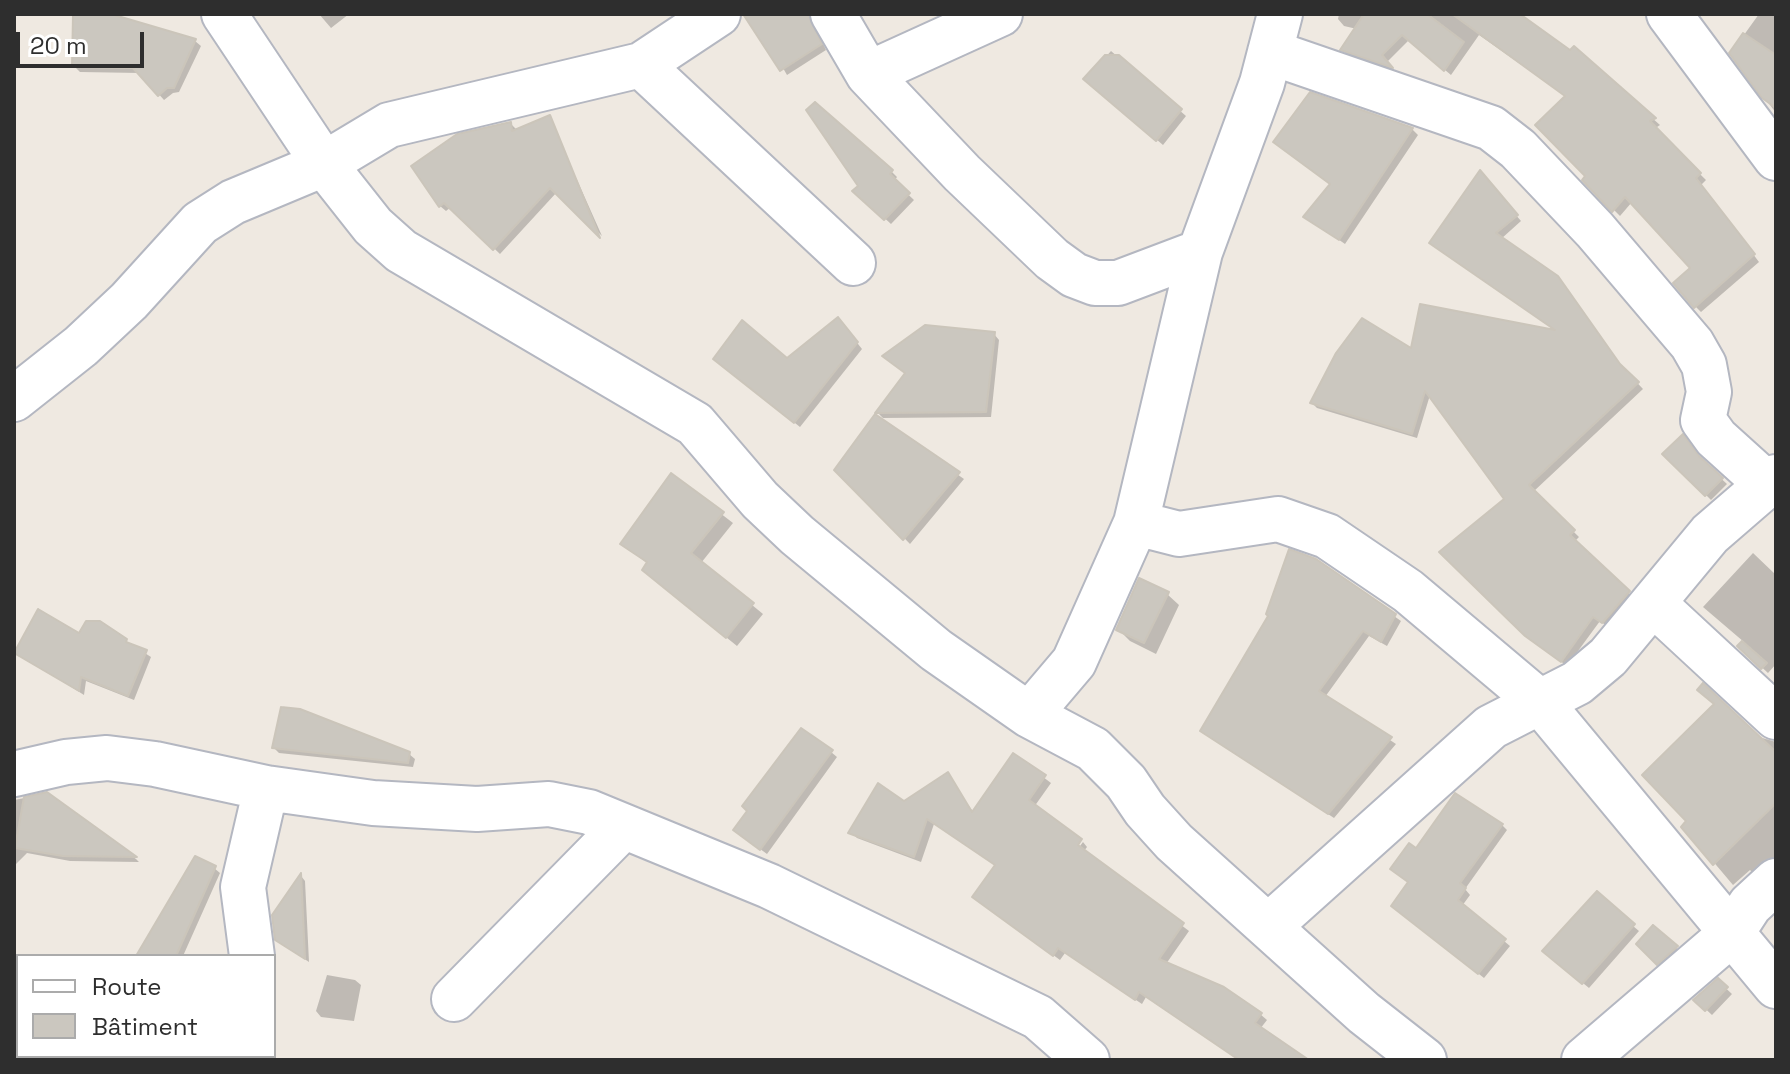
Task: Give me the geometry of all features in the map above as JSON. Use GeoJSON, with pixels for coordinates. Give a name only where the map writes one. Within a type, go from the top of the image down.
{"type":"FeatureCollection","features":[{"type":"Feature","properties":{"kind":"street"},"geometry":{"type":"LineString","coordinates":[[224,14],[324,164],[373,226],[401,251],[695,424],[760,500],[797,535],[936,650],[1029,715],[1093,749],[1126,782],[1145,810],[1174,842],[1270,925],[1364,1013],[1424,1060]]}},
{"type":"Feature","properties":{"kind":"street"},"geometry":{"type":"LineString","coordinates":[[14,399],[81,346],[129,301],[200,223],[233,202],[324,164],[389,125],[641,65],[718,14]]}},
{"type":"Feature","properties":{"kind":"street"},"geometry":{"type":"LineString","coordinates":[[833,14],[868,74],[962,173],[1052,259],[1074,275],[1095,283],[1118,283],[1200,252]]}},
{"type":"Feature","properties":{"kind":"street"},"geometry":{"type":"LineString","coordinates":[[868,74],[1000,14]]}},
{"type":"Feature","properties":{"kind":"street"},"geometry":{"type":"LineString","coordinates":[[1669,14],[1776,158]]}},
{"type":"Feature","properties":{"kind":"street"},"geometry":{"type":"LineString","coordinates":[[1029,715],[1074,662],[1136,523],[1200,252],[1275,33],[1491,128],[1518,149],[1595,230],[1692,344],[1704,365],[1709,392],[1703,420],[1716,438],[1774,480],[1710,534],[1655,605],[1608,657],[1577,683],[1541,703],[1517,710],[1491,727],[1270,925]]}},
{"type":"Feature","properties":{"kind":"street"},"geometry":{"type":"LineString","coordinates":[[641,65],[853,263]]}},
{"type":"Feature","properties":{"kind":"street"},"geometry":{"type":"LineString","coordinates":[[1136,523],[1179,534],[1278,519],[1327,536],[1408,591],[1541,703],[1776,986]]}},
{"type":"Feature","properties":{"kind":"street"},"geometry":{"type":"LineString","coordinates":[[1655,605],[1776,717]]}},
{"type":"Feature","properties":{"kind":"street"},"geometry":{"type":"LineString","coordinates":[[14,774],[66,762],[107,758],[155,764],[266,788],[373,803],[477,809],[549,804],[589,812],[769,886],[1038,1017],[1087,1060]]}},
{"type":"Feature","properties":{"kind":"street"},"geometry":{"type":"LineString","coordinates":[[252,954],[243,887],[266,788]]}},
{"type":"Feature","properties":{"kind":"street"},"geometry":{"type":"LineString","coordinates":[[454,999],[623,827]]}},
{"type":"Feature","properties":{"kind":"street"},"geometry":{"type":"LineString","coordinates":[[1584,1060],[1731,934],[1750,905],[1776,881]]}},
{"type":"Feature","properties":{"kind":"building"},"geometry":{"type":"Polygon","coordinates":[[[111,14],[196,39],[174,88],[167,88],[158,96],[133,68],[72,67],[73,15],[111,14]]]}},
{"type":"Feature","properties":{"kind":"building"},"geometry":{"type":"Polygon","coordinates":[[[743,14],[808,14],[822,44],[780,71],[743,14]]]}},
{"type":"Feature","properties":{"kind":"building"},"geometry":{"type":"Polygon","coordinates":[[[1364,14],[1427,14],[1464,42],[1444,71],[1402,35],[1382,55],[1393,68],[1340,50],[1364,14]]]}},
{"type":"Feature","properties":{"kind":"building"},"geometry":{"type":"Polygon","coordinates":[[[1452,14],[1520,14],[1570,50],[1574,46],[1656,118],[1650,121],[1701,173],[1696,178],[1755,254],[1694,308],[1673,283],[1690,268],[1625,197],[1612,212],[1582,180],[1585,176],[1535,125],[1565,96],[1452,14]]]}},
{"type":"Feature","properties":{"kind":"building"},"geometry":{"type":"Polygon","coordinates":[[[1743,33],[1776,55],[1776,108],[1762,98],[1729,53],[1743,33]]]}},
{"type":"Feature","properties":{"kind":"building"},"geometry":{"type":"Polygon","coordinates":[[[1105,55],[1119,55],[1182,109],[1156,141],[1083,79],[1105,55]]]}},
{"type":"Feature","properties":{"kind":"building"},"geometry":{"type":"Polygon","coordinates":[[[1310,92],[1413,128],[1339,240],[1303,217],[1330,184],[1273,142],[1310,92]]]}},
{"type":"Feature","properties":{"kind":"building"},"geometry":{"type":"Polygon","coordinates":[[[815,102],[893,170],[890,174],[910,193],[884,220],[852,191],[858,186],[806,110],[815,102]]]}},
{"type":"Feature","properties":{"kind":"building"},"geometry":{"type":"Polygon","coordinates":[[[550,115],[600,238],[550,188],[493,250],[444,203],[439,207],[411,166],[457,134],[511,122],[512,131],[550,115]]]}},
{"type":"Feature","properties":{"kind":"building"},"geometry":{"type":"Polygon","coordinates":[[[1480,170],[1518,215],[1496,233],[1558,276],[1620,364],[1639,382],[1529,485],[1575,530],[1570,535],[1630,591],[1602,623],[1593,617],[1561,662],[1525,636],[1439,552],[1504,499],[1425,391],[1412,434],[1310,403],[1336,353],[1362,318],[1411,348],[1420,304],[1555,330],[1429,243],[1480,170]]]}},
{"type":"Feature","properties":{"kind":"building"},"geometry":{"type":"Polygon","coordinates":[[[838,317],[858,342],[794,423],[713,359],[742,320],[787,358],[838,317]]]}},
{"type":"Feature","properties":{"kind":"building"},"geometry":{"type":"Polygon","coordinates":[[[925,325],[995,332],[986,412],[875,413],[905,373],[882,356],[925,325]]]}},
{"type":"Feature","properties":{"kind":"building"},"geometry":{"type":"Polygon","coordinates":[[[875,414],[960,472],[903,540],[834,470],[875,414]]]}},
{"type":"Feature","properties":{"kind":"building"},"geometry":{"type":"Polygon","coordinates":[[[1683,434],[1699,456],[1723,478],[1705,496],[1662,454],[1683,434]]]}},
{"type":"Feature","properties":{"kind":"building"},"geometry":{"type":"Polygon","coordinates":[[[671,473],[724,512],[691,553],[754,603],[726,638],[642,570],[647,562],[620,544],[671,473]]]}},
{"type":"Feature","properties":{"kind":"building"},"geometry":{"type":"Polygon","coordinates":[[[1289,549],[1316,559],[1396,614],[1381,642],[1363,631],[1319,691],[1392,737],[1328,814],[1200,731],[1268,616],[1266,614],[1289,549]]]}},
{"type":"Feature","properties":{"kind":"building"},"geometry":{"type":"Polygon","coordinates":[[[1139,578],[1169,592],[1144,643],[1116,630],[1139,578]]]}},
{"type":"Feature","properties":{"kind":"building"},"geometry":{"type":"Polygon","coordinates":[[[38,609],[79,633],[86,621],[100,621],[127,639],[126,642],[147,650],[128,696],[81,677],[79,691],[14,653],[38,609]]]}},
{"type":"Feature","properties":{"kind":"building"},"geometry":{"type":"Polygon","coordinates":[[[1742,641],[1767,663],[1761,669],[1737,646],[1742,641]]]}},
{"type":"Feature","properties":{"kind":"building"},"geometry":{"type":"Polygon","coordinates":[[[1703,683],[1776,752],[1776,803],[1713,865],[1681,827],[1686,821],[1642,775],[1714,704],[1697,690],[1703,683]]]}},
{"type":"Feature","properties":{"kind":"building"},"geometry":{"type":"Polygon","coordinates":[[[281,707],[300,709],[410,752],[408,763],[272,748],[281,707]]]}},
{"type":"Feature","properties":{"kind":"building"},"geometry":{"type":"Polygon","coordinates":[[[801,728],[833,750],[760,850],[733,830],[747,811],[742,806],[801,728]]]}},
{"type":"Feature","properties":{"kind":"building"},"geometry":{"type":"Polygon","coordinates":[[[1013,753],[1046,775],[1029,800],[1082,839],[1078,845],[1184,923],[1159,959],[1224,987],[1262,1013],[1255,1023],[1309,1060],[1239,1060],[1139,992],[1135,1000],[1058,948],[1053,956],[972,897],[995,865],[927,819],[914,857],[848,833],[878,783],[904,801],[948,772],[972,812],[1013,753]]]}},
{"type":"Feature","properties":{"kind":"building"},"geometry":{"type":"Polygon","coordinates":[[[47,792],[137,857],[63,856],[15,848],[24,797],[47,792]]]}},
{"type":"Feature","properties":{"kind":"building"},"geometry":{"type":"Polygon","coordinates":[[[1455,793],[1503,824],[1460,883],[1466,888],[1458,900],[1506,939],[1478,974],[1391,906],[1408,882],[1390,869],[1409,843],[1416,848],[1455,793]]]}},
{"type":"Feature","properties":{"kind":"building"},"geometry":{"type":"Polygon","coordinates":[[[195,856],[216,866],[177,954],[137,954],[195,856]]]}},
{"type":"Feature","properties":{"kind":"building"},"geometry":{"type":"Polygon","coordinates":[[[301,873],[305,959],[275,940],[272,915],[301,873]]]}},
{"type":"Feature","properties":{"kind":"building"},"geometry":{"type":"Polygon","coordinates":[[[1597,891],[1635,924],[1582,984],[1542,951],[1597,891]]]}},
{"type":"Feature","properties":{"kind":"building"},"geometry":{"type":"Polygon","coordinates":[[[1653,925],[1678,946],[1657,965],[1636,944],[1653,925]]]}},
{"type":"Feature","properties":{"kind":"building"},"geometry":{"type":"Polygon","coordinates":[[[1718,978],[1728,987],[1705,1011],[1693,1000],[1718,978]]]}}]}
